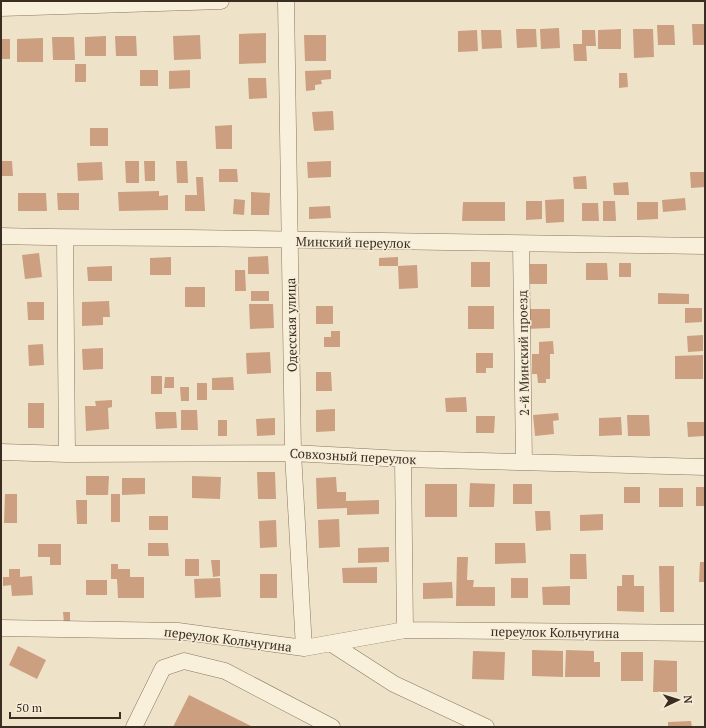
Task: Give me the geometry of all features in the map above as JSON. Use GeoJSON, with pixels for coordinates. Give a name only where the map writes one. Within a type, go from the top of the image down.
{"type":"FeatureCollection","features":[{"type":"Feature","properties":{"kind":"street"},"geometry":{"type":"LineString","coordinates":[[1,8],[221,1]]}},
{"type":"Feature","properties":{"kind":"street","name":"Одесская улица"},"geometry":{"type":"LineString","coordinates":[[286,1],[293,453],[304,648]]}},
{"type":"Feature","properties":{"kind":"street","name":"Минский переулок"},"geometry":{"type":"LineString","coordinates":[[1,236],[65,238],[187,238],[290,242],[705,246]]}},
{"type":"Feature","properties":{"kind":"street"},"geometry":{"type":"LineString","coordinates":[[65,238],[67,454]]}},
{"type":"Feature","properties":{"kind":"street","name":"2-й Минский проезд"},"geometry":{"type":"LineString","coordinates":[[521,244],[524,462]]}},
{"type":"Feature","properties":{"kind":"street","name":"Совхозный переулок"},"geometry":{"type":"LineString","coordinates":[[1,452],[67,454],[293,453],[403,459],[705,467]]}},
{"type":"Feature","properties":{"kind":"street"},"geometry":{"type":"LineString","coordinates":[[403,459],[405,630]]}},
{"type":"Feature","properties":{"kind":"street","name":"переулок Кольчугина"},"geometry":{"type":"LineString","coordinates":[[1,628],[178,631],[304,648],[405,630],[705,633]]}},
{"type":"Feature","properties":{"kind":"street"},"geometry":{"type":"LineString","coordinates":[[332,644],[394,684],[486,727]]}},
{"type":"Feature","properties":{"kind":"street"},"geometry":{"type":"LineString","coordinates":[[134,727],[163,668],[184,661],[225,671],[332,727]]}},
{"type":"Feature","properties":{"kind":"building"},"geometry":{"type":"Polygon","coordinates":[[[692,24],[705,24],[705,45],[693,45],[692,24]]]}},
{"type":"Feature","properties":{"kind":"building"},"geometry":{"type":"Polygon","coordinates":[[[657,25],[674,25],[675,45],[658,45],[657,25]]]}},
{"type":"Feature","properties":{"kind":"building"},"geometry":{"type":"Polygon","coordinates":[[[559,28],[560,48],[541,49],[540,29],[559,28]]]}},
{"type":"Feature","properties":{"kind":"building"},"geometry":{"type":"Polygon","coordinates":[[[516,29],[536,29],[537,47],[517,48],[516,29]]]}},
{"type":"Feature","properties":{"kind":"building"},"geometry":{"type":"Polygon","coordinates":[[[621,29],[621,49],[598,49],[598,30],[621,29]]]}},
{"type":"Feature","properties":{"kind":"building"},"geometry":{"type":"Polygon","coordinates":[[[633,29],[653,29],[654,57],[634,58],[633,29]]]}},
{"type":"Feature","properties":{"kind":"building"},"geometry":{"type":"Polygon","coordinates":[[[477,30],[478,51],[458,52],[458,31],[477,30]]]}},
{"type":"Feature","properties":{"kind":"building"},"geometry":{"type":"Polygon","coordinates":[[[481,30],[501,30],[502,48],[482,49],[481,30]]]}},
{"type":"Feature","properties":{"kind":"building"},"geometry":{"type":"Polygon","coordinates":[[[582,30],[595,30],[596,46],[586,46],[587,61],[574,61],[573,44],[582,44],[582,30]]]}},
{"type":"Feature","properties":{"kind":"building"},"geometry":{"type":"Polygon","coordinates":[[[266,33],[266,63],[239,64],[239,34],[266,33]]]}},
{"type":"Feature","properties":{"kind":"building"},"geometry":{"type":"Polygon","coordinates":[[[200,35],[201,59],[174,60],[173,36],[200,35]]]}},
{"type":"Feature","properties":{"kind":"building"},"geometry":{"type":"Polygon","coordinates":[[[304,35],[326,35],[326,61],[305,61],[304,35]]]}},
{"type":"Feature","properties":{"kind":"building"},"geometry":{"type":"Polygon","coordinates":[[[106,36],[106,56],[85,56],[85,37],[106,36]]]}},
{"type":"Feature","properties":{"kind":"building"},"geometry":{"type":"Polygon","coordinates":[[[115,36],[136,36],[137,56],[116,56],[115,36]]]}},
{"type":"Feature","properties":{"kind":"building"},"geometry":{"type":"Polygon","coordinates":[[[52,37],[74,37],[75,60],[53,60],[52,37]]]}},
{"type":"Feature","properties":{"kind":"building"},"geometry":{"type":"Polygon","coordinates":[[[43,38],[43,62],[17,62],[17,39],[43,38]]]}},
{"type":"Feature","properties":{"kind":"building"},"geometry":{"type":"Polygon","coordinates":[[[1,39],[10,39],[10,59],[1,59],[1,39]]]}},
{"type":"Feature","properties":{"kind":"building"},"geometry":{"type":"Polygon","coordinates":[[[75,64],[86,64],[86,82],[75,82],[75,64]]]}},
{"type":"Feature","properties":{"kind":"building"},"geometry":{"type":"Polygon","coordinates":[[[140,70],[158,70],[158,86],[140,86],[140,70]]]}},
{"type":"Feature","properties":{"kind":"building"},"geometry":{"type":"Polygon","coordinates":[[[190,70],[190,88],[169,89],[169,71],[190,70]]]}},
{"type":"Feature","properties":{"kind":"building"},"geometry":{"type":"Polygon","coordinates":[[[331,70],[331,79],[321,80],[322,84],[315,85],[315,90],[306,91],[305,71],[331,70]]]}},
{"type":"Feature","properties":{"kind":"building"},"geometry":{"type":"Polygon","coordinates":[[[619,73],[627,73],[628,87],[619,88],[619,73]]]}},
{"type":"Feature","properties":{"kind":"building"},"geometry":{"type":"Polygon","coordinates":[[[248,78],[266,78],[267,98],[249,99],[248,78]]]}},
{"type":"Feature","properties":{"kind":"building"},"geometry":{"type":"Polygon","coordinates":[[[333,111],[334,130],[314,131],[312,112],[333,111]]]}},
{"type":"Feature","properties":{"kind":"building"},"geometry":{"type":"Polygon","coordinates":[[[232,125],[232,149],[216,149],[215,126],[232,125]]]}},
{"type":"Feature","properties":{"kind":"building"},"geometry":{"type":"Polygon","coordinates":[[[90,128],[108,128],[108,146],[90,146],[90,128]]]}},
{"type":"Feature","properties":{"kind":"building"},"geometry":{"type":"Polygon","coordinates":[[[1,161],[12,161],[13,176],[1,176],[1,161]]]}},
{"type":"Feature","properties":{"kind":"building"},"geometry":{"type":"Polygon","coordinates":[[[125,161],[139,161],[139,183],[126,183],[125,161]]]}},
{"type":"Feature","properties":{"kind":"building"},"geometry":{"type":"Polygon","coordinates":[[[144,161],[155,161],[155,181],[145,181],[144,161]]]}},
{"type":"Feature","properties":{"kind":"building"},"geometry":{"type":"Polygon","coordinates":[[[176,161],[187,161],[188,183],[177,183],[176,161]]]}},
{"type":"Feature","properties":{"kind":"building"},"geometry":{"type":"Polygon","coordinates":[[[331,161],[331,177],[308,178],[307,162],[331,161]]]}},
{"type":"Feature","properties":{"kind":"building"},"geometry":{"type":"Polygon","coordinates":[[[102,162],[103,180],[78,181],[77,163],[102,162]]]}},
{"type":"Feature","properties":{"kind":"building"},"geometry":{"type":"Polygon","coordinates":[[[219,169],[237,169],[238,182],[219,182],[219,169]]]}},
{"type":"Feature","properties":{"kind":"building"},"geometry":{"type":"Polygon","coordinates":[[[690,172],[705,172],[705,187],[691,188],[690,172]]]}},
{"type":"Feature","properties":{"kind":"building"},"geometry":{"type":"Polygon","coordinates":[[[586,176],[587,189],[574,189],[573,177],[586,176]]]}},
{"type":"Feature","properties":{"kind":"building"},"geometry":{"type":"Polygon","coordinates":[[[196,177],[203,177],[205,211],[185,211],[185,195],[197,195],[196,177]]]}},
{"type":"Feature","properties":{"kind":"building"},"geometry":{"type":"Polygon","coordinates":[[[628,182],[629,195],[614,195],[613,183],[628,182]]]}},
{"type":"Feature","properties":{"kind":"building"},"geometry":{"type":"Polygon","coordinates":[[[159,191],[159,196],[168,195],[168,210],[119,211],[118,192],[159,191]]]}},
{"type":"Feature","properties":{"kind":"building"},"geometry":{"type":"Polygon","coordinates":[[[251,192],[270,193],[269,215],[251,215],[251,192]]]}},
{"type":"Feature","properties":{"kind":"building"},"geometry":{"type":"Polygon","coordinates":[[[18,193],[46,193],[47,211],[18,211],[18,193]]]}},
{"type":"Feature","properties":{"kind":"building"},"geometry":{"type":"Polygon","coordinates":[[[57,193],[79,193],[79,210],[58,210],[57,193]]]}},
{"type":"Feature","properties":{"kind":"building"},"geometry":{"type":"Polygon","coordinates":[[[685,198],[686,210],[663,212],[662,200],[685,198]]]}},
{"type":"Feature","properties":{"kind":"building"},"geometry":{"type":"Polygon","coordinates":[[[234,199],[245,200],[244,215],[233,214],[234,199]]]}},
{"type":"Feature","properties":{"kind":"building"},"geometry":{"type":"Polygon","coordinates":[[[564,199],[564,222],[546,223],[545,200],[564,199]]]}},
{"type":"Feature","properties":{"kind":"building"},"geometry":{"type":"Polygon","coordinates":[[[526,201],[542,201],[542,219],[526,220],[526,201]]]}},
{"type":"Feature","properties":{"kind":"building"},"geometry":{"type":"Polygon","coordinates":[[[603,201],[615,201],[616,221],[603,221],[603,201]]]}},
{"type":"Feature","properties":{"kind":"building"},"geometry":{"type":"Polygon","coordinates":[[[463,202],[505,202],[505,221],[462,221],[463,202]]]}},
{"type":"Feature","properties":{"kind":"building"},"geometry":{"type":"Polygon","coordinates":[[[637,202],[658,202],[658,219],[637,220],[637,202]]]}},
{"type":"Feature","properties":{"kind":"building"},"geometry":{"type":"Polygon","coordinates":[[[582,203],[598,203],[599,221],[582,221],[582,203]]]}},
{"type":"Feature","properties":{"kind":"building"},"geometry":{"type":"Polygon","coordinates":[[[330,206],[331,218],[309,219],[309,207],[330,206]]]}},
{"type":"Feature","properties":{"kind":"building"},"geometry":{"type":"Polygon","coordinates":[[[39,253],[42,277],[25,279],[22,255],[39,253]]]}},
{"type":"Feature","properties":{"kind":"building"},"geometry":{"type":"Polygon","coordinates":[[[268,256],[269,274],[248,274],[248,257],[268,256]]]}},
{"type":"Feature","properties":{"kind":"building"},"geometry":{"type":"Polygon","coordinates":[[[171,257],[171,275],[150,275],[150,258],[171,257]]]}},
{"type":"Feature","properties":{"kind":"building"},"geometry":{"type":"Polygon","coordinates":[[[398,257],[398,266],[379,266],[379,258],[398,257]]]}},
{"type":"Feature","properties":{"kind":"building"},"geometry":{"type":"Polygon","coordinates":[[[471,262],[490,262],[490,287],[471,287],[471,262]]]}},
{"type":"Feature","properties":{"kind":"building"},"geometry":{"type":"Polygon","coordinates":[[[586,263],[607,263],[608,280],[586,280],[586,263]]]}},
{"type":"Feature","properties":{"kind":"building"},"geometry":{"type":"Polygon","coordinates":[[[619,263],[631,263],[631,277],[619,277],[619,263]]]}},
{"type":"Feature","properties":{"kind":"building"},"geometry":{"type":"Polygon","coordinates":[[[525,264],[547,264],[547,284],[526,284],[525,264]]]}},
{"type":"Feature","properties":{"kind":"building"},"geometry":{"type":"Polygon","coordinates":[[[417,265],[418,288],[399,289],[398,266],[417,265]]]}},
{"type":"Feature","properties":{"kind":"building"},"geometry":{"type":"Polygon","coordinates":[[[112,266],[112,281],[88,281],[87,267],[112,266]]]}},
{"type":"Feature","properties":{"kind":"building"},"geometry":{"type":"Polygon","coordinates":[[[235,270],[245,270],[246,291],[235,291],[235,270]]]}},
{"type":"Feature","properties":{"kind":"building"},"geometry":{"type":"Polygon","coordinates":[[[185,287],[205,287],[205,307],[185,307],[185,287]]]}},
{"type":"Feature","properties":{"kind":"building"},"geometry":{"type":"Polygon","coordinates":[[[251,291],[269,291],[269,301],[251,301],[251,291]]]}},
{"type":"Feature","properties":{"kind":"building"},"geometry":{"type":"Polygon","coordinates":[[[658,293],[689,294],[689,304],[658,304],[658,293]]]}},
{"type":"Feature","properties":{"kind":"building"},"geometry":{"type":"Polygon","coordinates":[[[109,301],[110,317],[103,317],[103,325],[82,326],[82,302],[109,301]]]}},
{"type":"Feature","properties":{"kind":"building"},"geometry":{"type":"Polygon","coordinates":[[[27,302],[44,302],[44,320],[28,320],[27,302]]]}},
{"type":"Feature","properties":{"kind":"building"},"geometry":{"type":"Polygon","coordinates":[[[249,304],[273,304],[274,328],[250,329],[249,304]]]}},
{"type":"Feature","properties":{"kind":"building"},"geometry":{"type":"Polygon","coordinates":[[[316,306],[333,306],[333,324],[316,324],[316,306]]]}},
{"type":"Feature","properties":{"kind":"building"},"geometry":{"type":"Polygon","coordinates":[[[468,306],[494,306],[494,329],[468,329],[468,306]]]}},
{"type":"Feature","properties":{"kind":"building"},"geometry":{"type":"Polygon","coordinates":[[[685,308],[702,308],[702,322],[685,323],[685,308]]]}},
{"type":"Feature","properties":{"kind":"building"},"geometry":{"type":"Polygon","coordinates":[[[526,309],[550,309],[550,328],[526,329],[526,309]]]}},
{"type":"Feature","properties":{"kind":"building"},"geometry":{"type":"Polygon","coordinates":[[[331,331],[340,331],[340,347],[324,347],[324,337],[331,337],[331,331]]]}},
{"type":"Feature","properties":{"kind":"building"},"geometry":{"type":"Polygon","coordinates":[[[703,335],[703,351],[688,352],[687,336],[703,335]]]}},
{"type":"Feature","properties":{"kind":"building"},"geometry":{"type":"Polygon","coordinates":[[[553,341],[554,354],[550,354],[550,379],[546,379],[546,383],[538,383],[537,374],[532,374],[532,354],[539,354],[539,342],[553,341]]]}},
{"type":"Feature","properties":{"kind":"building"},"geometry":{"type":"Polygon","coordinates":[[[43,344],[44,365],[29,366],[28,345],[43,344]]]}},
{"type":"Feature","properties":{"kind":"building"},"geometry":{"type":"Polygon","coordinates":[[[103,348],[103,369],[83,370],[82,349],[103,348]]]}},
{"type":"Feature","properties":{"kind":"building"},"geometry":{"type":"Polygon","coordinates":[[[270,352],[271,373],[247,374],[246,353],[270,352]]]}},
{"type":"Feature","properties":{"kind":"building"},"geometry":{"type":"Polygon","coordinates":[[[476,353],[493,353],[493,368],[486,368],[486,373],[476,373],[476,353]]]}},
{"type":"Feature","properties":{"kind":"building"},"geometry":{"type":"Polygon","coordinates":[[[703,355],[703,379],[675,379],[675,356],[703,355]]]}},
{"type":"Feature","properties":{"kind":"building"},"geometry":{"type":"Polygon","coordinates":[[[316,372],[331,372],[332,391],[316,391],[316,372]]]}},
{"type":"Feature","properties":{"kind":"building"},"geometry":{"type":"Polygon","coordinates":[[[151,376],[162,376],[162,394],[151,394],[151,376]]]}},
{"type":"Feature","properties":{"kind":"building"},"geometry":{"type":"Polygon","coordinates":[[[165,377],[174,377],[174,388],[164,388],[165,377]]]}},
{"type":"Feature","properties":{"kind":"building"},"geometry":{"type":"Polygon","coordinates":[[[233,377],[234,390],[212,390],[212,378],[233,377]]]}},
{"type":"Feature","properties":{"kind":"building"},"geometry":{"type":"Polygon","coordinates":[[[197,383],[207,383],[207,400],[197,400],[197,383]]]}},
{"type":"Feature","properties":{"kind":"building"},"geometry":{"type":"Polygon","coordinates":[[[180,387],[189,387],[189,401],[181,401],[180,387]]]}},
{"type":"Feature","properties":{"kind":"building"},"geometry":{"type":"Polygon","coordinates":[[[466,397],[467,412],[446,412],[445,398],[466,397]]]}},
{"type":"Feature","properties":{"kind":"building"},"geometry":{"type":"Polygon","coordinates":[[[112,400],[112,407],[108,408],[109,429],[86,431],[85,406],[96,406],[95,401],[112,400]]]}},
{"type":"Feature","properties":{"kind":"building"},"geometry":{"type":"Polygon","coordinates":[[[28,403],[44,403],[44,428],[28,428],[28,403]]]}},
{"type":"Feature","properties":{"kind":"building"},"geometry":{"type":"Polygon","coordinates":[[[335,409],[335,431],[316,432],[316,410],[335,409]]]}},
{"type":"Feature","properties":{"kind":"building"},"geometry":{"type":"Polygon","coordinates":[[[181,410],[197,410],[198,430],[181,430],[181,410]]]}},
{"type":"Feature","properties":{"kind":"building"},"geometry":{"type":"Polygon","coordinates":[[[155,412],[176,412],[177,428],[156,429],[155,412]]]}},
{"type":"Feature","properties":{"kind":"building"},"geometry":{"type":"Polygon","coordinates":[[[558,413],[559,420],[553,421],[554,434],[535,436],[533,415],[558,413]]]}},
{"type":"Feature","properties":{"kind":"building"},"geometry":{"type":"Polygon","coordinates":[[[627,415],[649,415],[650,436],[628,436],[627,415]]]}},
{"type":"Feature","properties":{"kind":"building"},"geometry":{"type":"Polygon","coordinates":[[[476,416],[495,416],[494,433],[476,433],[476,416]]]}},
{"type":"Feature","properties":{"kind":"building"},"geometry":{"type":"Polygon","coordinates":[[[621,417],[622,435],[599,436],[599,418],[621,417]]]}},
{"type":"Feature","properties":{"kind":"building"},"geometry":{"type":"Polygon","coordinates":[[[275,418],[275,435],[257,436],[256,419],[275,418]]]}},
{"type":"Feature","properties":{"kind":"building"},"geometry":{"type":"Polygon","coordinates":[[[218,420],[227,420],[227,436],[218,436],[218,420]]]}},
{"type":"Feature","properties":{"kind":"building"},"geometry":{"type":"Polygon","coordinates":[[[687,422],[704,422],[705,436],[688,437],[687,422]]]}},
{"type":"Feature","properties":{"kind":"building"},"geometry":{"type":"Polygon","coordinates":[[[257,472],[275,472],[276,499],[258,499],[257,472]]]}},
{"type":"Feature","properties":{"kind":"building"},"geometry":{"type":"Polygon","coordinates":[[[86,476],[109,476],[108,495],[86,495],[86,476]]]}},
{"type":"Feature","properties":{"kind":"building"},"geometry":{"type":"Polygon","coordinates":[[[192,476],[221,477],[220,499],[192,498],[192,476]]]}},
{"type":"Feature","properties":{"kind":"building"},"geometry":{"type":"Polygon","coordinates":[[[336,477],[337,492],[346,492],[346,501],[379,500],[379,514],[347,515],[347,508],[317,509],[316,478],[336,477]]]}},
{"type":"Feature","properties":{"kind":"building"},"geometry":{"type":"Polygon","coordinates":[[[122,478],[145,478],[145,494],[122,495],[122,478]]]}},
{"type":"Feature","properties":{"kind":"building"},"geometry":{"type":"Polygon","coordinates":[[[470,483],[495,484],[494,507],[469,507],[470,483]]]}},
{"type":"Feature","properties":{"kind":"building"},"geometry":{"type":"Polygon","coordinates":[[[425,484],[457,484],[457,517],[425,517],[425,484]]]}},
{"type":"Feature","properties":{"kind":"building"},"geometry":{"type":"Polygon","coordinates":[[[513,484],[532,484],[532,504],[513,504],[513,484]]]}},
{"type":"Feature","properties":{"kind":"building"},"geometry":{"type":"Polygon","coordinates":[[[624,487],[640,487],[640,503],[624,503],[624,487]]]}},
{"type":"Feature","properties":{"kind":"building"},"geometry":{"type":"Polygon","coordinates":[[[696,487],[705,487],[705,506],[696,506],[696,487]]]}},
{"type":"Feature","properties":{"kind":"building"},"geometry":{"type":"Polygon","coordinates":[[[659,488],[683,488],[683,507],[659,507],[659,488]]]}},
{"type":"Feature","properties":{"kind":"building"},"geometry":{"type":"Polygon","coordinates":[[[5,494],[17,494],[17,523],[4,523],[5,494]]]}},
{"type":"Feature","properties":{"kind":"building"},"geometry":{"type":"Polygon","coordinates":[[[111,494],[120,494],[120,522],[111,522],[111,494]]]}},
{"type":"Feature","properties":{"kind":"building"},"geometry":{"type":"Polygon","coordinates":[[[76,500],[87,500],[87,524],[77,524],[76,500]]]}},
{"type":"Feature","properties":{"kind":"building"},"geometry":{"type":"Polygon","coordinates":[[[535,511],[550,511],[551,530],[536,531],[535,511]]]}},
{"type":"Feature","properties":{"kind":"building"},"geometry":{"type":"Polygon","coordinates":[[[603,514],[603,530],[580,531],[580,515],[603,514]]]}},
{"type":"Feature","properties":{"kind":"building"},"geometry":{"type":"Polygon","coordinates":[[[149,516],[168,516],[168,530],[149,530],[149,516]]]}},
{"type":"Feature","properties":{"kind":"building"},"geometry":{"type":"Polygon","coordinates":[[[339,519],[340,547],[319,548],[318,520],[339,519]]]}},
{"type":"Feature","properties":{"kind":"building"},"geometry":{"type":"Polygon","coordinates":[[[276,520],[277,547],[260,548],[259,521],[276,520]]]}},
{"type":"Feature","properties":{"kind":"building"},"geometry":{"type":"Polygon","coordinates":[[[148,543],[168,543],[169,556],[148,556],[148,543]]]}},
{"type":"Feature","properties":{"kind":"building"},"geometry":{"type":"Polygon","coordinates":[[[495,543],[525,543],[526,563],[495,564],[495,543]]]}},
{"type":"Feature","properties":{"kind":"building"},"geometry":{"type":"Polygon","coordinates":[[[38,544],[61,544],[61,565],[50,565],[50,557],[38,557],[38,544]]]}},
{"type":"Feature","properties":{"kind":"building"},"geometry":{"type":"Polygon","coordinates":[[[389,547],[389,562],[358,563],[358,548],[389,547]]]}},
{"type":"Feature","properties":{"kind":"building"},"geometry":{"type":"Polygon","coordinates":[[[570,554],[586,554],[587,579],[570,579],[570,554]]]}},
{"type":"Feature","properties":{"kind":"building"},"geometry":{"type":"Polygon","coordinates":[[[457,557],[468,557],[467,580],[474,580],[473,587],[495,587],[495,606],[456,606],[457,557]]]}},
{"type":"Feature","properties":{"kind":"building"},"geometry":{"type":"Polygon","coordinates":[[[185,559],[199,559],[199,576],[185,576],[185,559]]]}},
{"type":"Feature","properties":{"kind":"building"},"geometry":{"type":"Polygon","coordinates":[[[211,560],[220,560],[220,576],[213,577],[211,560]]]}},
{"type":"Feature","properties":{"kind":"building"},"geometry":{"type":"Polygon","coordinates":[[[700,562],[705,562],[705,582],[699,582],[700,562]]]}},
{"type":"Feature","properties":{"kind":"building"},"geometry":{"type":"Polygon","coordinates":[[[111,564],[118,564],[118,569],[130,569],[130,577],[144,577],[144,598],[118,598],[117,579],[111,579],[111,564]]]}},
{"type":"Feature","properties":{"kind":"building"},"geometry":{"type":"Polygon","coordinates":[[[659,566],[674,566],[674,612],[660,612],[659,566]]]}},
{"type":"Feature","properties":{"kind":"building"},"geometry":{"type":"Polygon","coordinates":[[[377,567],[377,583],[343,583],[342,568],[377,567]]]}},
{"type":"Feature","properties":{"kind":"building"},"geometry":{"type":"Polygon","coordinates":[[[9,569],[20,569],[20,577],[32,576],[33,595],[12,596],[11,585],[3,586],[3,577],[9,577],[9,569]]]}},
{"type":"Feature","properties":{"kind":"building"},"geometry":{"type":"Polygon","coordinates":[[[260,574],[277,574],[277,598],[260,598],[260,574]]]}},
{"type":"Feature","properties":{"kind":"building"},"geometry":{"type":"Polygon","coordinates":[[[622,575],[634,575],[634,586],[644,586],[644,612],[617,611],[617,586],[622,586],[622,575]]]}},
{"type":"Feature","properties":{"kind":"building"},"geometry":{"type":"Polygon","coordinates":[[[220,578],[221,597],[195,598],[194,579],[220,578]]]}},
{"type":"Feature","properties":{"kind":"building"},"geometry":{"type":"Polygon","coordinates":[[[511,578],[528,578],[528,598],[511,598],[511,578]]]}},
{"type":"Feature","properties":{"kind":"building"},"geometry":{"type":"Polygon","coordinates":[[[86,580],[107,580],[107,595],[86,595],[86,580]]]}},
{"type":"Feature","properties":{"kind":"building"},"geometry":{"type":"Polygon","coordinates":[[[452,582],[453,598],[423,599],[423,583],[452,582]]]}},
{"type":"Feature","properties":{"kind":"building"},"geometry":{"type":"Polygon","coordinates":[[[570,586],[570,605],[543,605],[542,587],[570,586]]]}},
{"type":"Feature","properties":{"kind":"building"},"geometry":{"type":"Polygon","coordinates":[[[63,612],[70,612],[70,623],[64,623],[63,612]]]}},
{"type":"Feature","properties":{"kind":"building"},"geometry":{"type":"Polygon","coordinates":[[[18,646],[46,660],[37,679],[9,665],[18,646]]]}},
{"type":"Feature","properties":{"kind":"building"},"geometry":{"type":"Polygon","coordinates":[[[532,650],[563,651],[563,677],[532,676],[532,650]]]}},
{"type":"Feature","properties":{"kind":"building"},"geometry":{"type":"Polygon","coordinates":[[[566,650],[594,651],[594,662],[600,662],[600,677],[565,677],[566,650]]]}},
{"type":"Feature","properties":{"kind":"building"},"geometry":{"type":"Polygon","coordinates":[[[473,651],[505,652],[504,680],[472,679],[473,651]]]}},
{"type":"Feature","properties":{"kind":"building"},"geometry":{"type":"Polygon","coordinates":[[[621,652],[643,652],[643,681],[621,681],[621,652]]]}},
{"type":"Feature","properties":{"kind":"building"},"geometry":{"type":"Polygon","coordinates":[[[654,660],[677,661],[677,692],[653,692],[654,660]]]}},
{"type":"Feature","properties":{"kind":"building"},"geometry":{"type":"Polygon","coordinates":[[[189,695],[253,727],[173,727],[189,695]]]}},
{"type":"Feature","properties":{"kind":"building"},"geometry":{"type":"Polygon","coordinates":[[[691,721],[692,727],[668,727],[668,722],[691,721]]]}}]}
